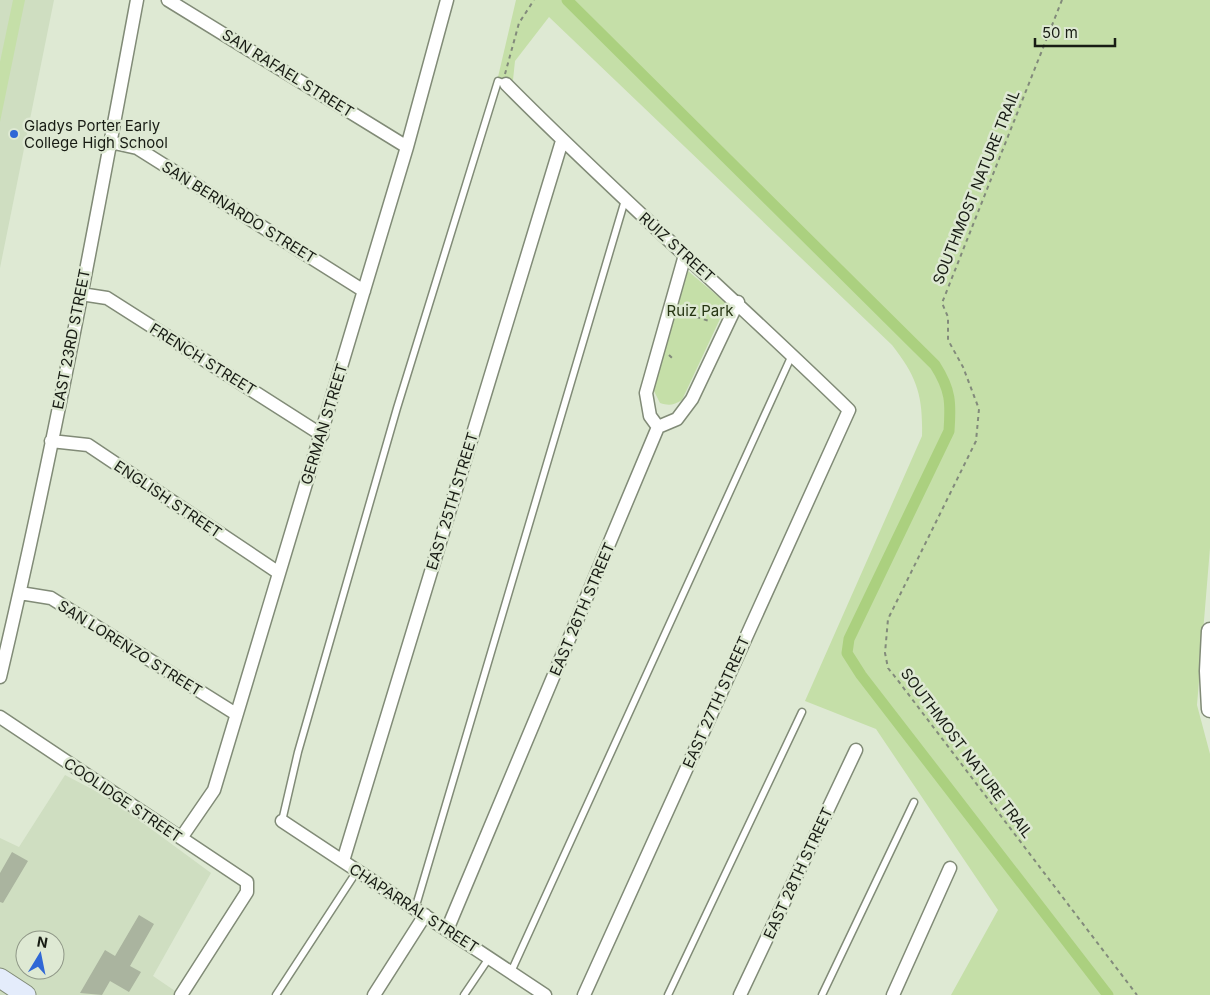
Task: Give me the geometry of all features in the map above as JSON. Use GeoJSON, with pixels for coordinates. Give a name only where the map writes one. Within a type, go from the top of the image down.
{"type":"FeatureCollection","features":[{"type":"Feature","properties":{"kind":"main road"},"geometry":{"type":"LineString","coordinates":[[2,984],[26,995]]}},
{"type":"Feature","properties":{"kind":"street","name":"EAST 23RD STREET"},"geometry":{"type":"LineString","coordinates":[[0,677],[20,593],[81,294],[137,0]]}},
{"type":"Feature","properties":{"kind":"street","name":"SAN RAFAEL STREET"},"geometry":{"type":"LineString","coordinates":[[168,0],[407,147]]}},
{"type":"Feature","properties":{"kind":"street","name":"GERMAN STREET"},"geometry":{"type":"LineString","coordinates":[[181,838],[214,790],[407,147],[447,0]]}},
{"type":"Feature","properties":{"kind":"street","name":"RUIZ STREET"},"geometry":{"type":"LineString","coordinates":[[506,84],[562,141],[738,302],[849,410]]}},
{"type":"Feature","properties":{"kind":"street","name":"EAST 25TH STREET"},"geometry":{"type":"LineString","coordinates":[[342,861],[562,141]]}},
{"type":"Feature","properties":{"kind":"street","name":"SAN BERNARDO STREET"},"geometry":{"type":"LineString","coordinates":[[110,142],[137,148],[364,291]]}},
{"type":"Feature","properties":{"kind":"street"},"geometry":{"type":"LineString","coordinates":[[685,255],[646,393],[650,416],[658,428],[676,419],[692,399],[738,302]]}},
{"type":"Feature","properties":{"kind":"street","name":"FRENCH STREET"},"geometry":{"type":"LineString","coordinates":[[81,294],[107,298],[322,435]]}},
{"type":"Feature","properties":{"kind":"street","name":"EAST 27TH STREET"},"geometry":{"type":"LineString","coordinates":[[584,995],[849,410]]}},
{"type":"Feature","properties":{"kind":"street","name":"EAST 26TH STREET"},"geometry":{"type":"LineString","coordinates":[[447,930],[658,428]]}},
{"type":"Feature","properties":{"kind":"street","name":"ENGLISH STREET"},"geometry":{"type":"LineString","coordinates":[[50,441],[88,445],[279,573]]}},
{"type":"Feature","properties":{"kind":"street","name":"SAN LORENZO STREET"},"geometry":{"type":"LineString","coordinates":[[20,593],[51,598],[236,714]]}},
{"type":"Feature","properties":{"kind":"street"},"geometry":{"type":"LineString","coordinates":[[1210,631],[1208,671],[1210,710]]}},
{"type":"Feature","properties":{"kind":"street","name":"COOLIDGE STREET"},"geometry":{"type":"LineString","coordinates":[[0,717],[247,882],[247,892],[181,995]]}},
{"type":"Feature","properties":{"kind":"street","name":"EAST 28TH STREET"},"geometry":{"type":"LineString","coordinates":[[740,995],[856,750]]}},
{"type":"Feature","properties":{"kind":"street","name":"CHAPARRAL STREET"},"geometry":{"type":"LineString","coordinates":[[282,821],[545,995]]}},
{"type":"Feature","properties":{"kind":"street"},"geometry":{"type":"LineString","coordinates":[[893,995],[950,868]]}},
{"type":"Feature","properties":{"kind":"street"},"geometry":{"type":"LineString","coordinates":[[374,995],[420,912]]}},
{"type":"Feature","properties":{"kind":"lane"},"geometry":{"type":"LineString","coordinates":[[282,821],[298,752],[397,408],[498,81],[506,84]]}},
{"type":"Feature","properties":{"kind":"lane"},"geometry":{"type":"LineString","coordinates":[[420,912],[625,200]]}},
{"type":"Feature","properties":{"kind":"lane"},"geometry":{"type":"LineString","coordinates":[[511,972],[792,355]]}},
{"type":"Feature","properties":{"kind":"lane"},"geometry":{"type":"LineString","coordinates":[[668,995],[802,712]]}},
{"type":"Feature","properties":{"kind":"lane"},"geometry":{"type":"LineString","coordinates":[[822,995],[914,802]]}},
{"type":"Feature","properties":{"kind":"lane"},"geometry":{"type":"LineString","coordinates":[[276,995],[357,871]]}},
{"type":"Feature","properties":{"kind":"lane"},"geometry":{"type":"LineString","coordinates":[[464,995],[489,958]]}},
{"type":"Feature","properties":{"kind":"path"},"geometry":{"type":"LineString","coordinates":[[506,84],[505,74],[519,23],[534,0]]}},
{"type":"Feature","properties":{"kind":"path","name":"SOUTHMOST NATURE TRAIL"},"geometry":{"type":"LineString","coordinates":[[1062,0],[942,303],[948,317],[948,340],[976,397],[979,409],[979,426],[976,441],[888,619],[885,653],[888,668],[1137,995]]}},
{"type":"Feature","properties":{"kind":"path"},"geometry":{"type":"LineString","coordinates":[[668,312],[683,312],[708,321]]}},
{"type":"Feature","properties":{"kind":"shaded area","name":"Gladys Porter Early College High School"},"geometry":{"type":"Polygon","coordinates":[[[0,0],[54,0],[0,268],[0,0]]]}},
{"type":"Feature","properties":{"kind":"shaded area"},"geometry":{"type":"Polygon","coordinates":[[[65,775],[109,798],[211,873],[153,976],[181,995],[0,995],[0,838],[19,847],[65,775]]]}},
{"type":"Feature","properties":{"kind":"green space"},"geometry":{"type":"Polygon","coordinates":[[[13,0],[25,0],[0,122],[0,62],[13,0]]]}},
{"type":"Feature","properties":{"kind":"green space"},"geometry":{"type":"Polygon","coordinates":[[[516,0],[1210,0],[1210,548],[1197,705],[1210,754],[1210,995],[951,995],[998,910],[876,729],[805,701],[922,436],[920,398],[913,377],[892,345],[549,17],[515,61],[513,80],[498,77],[516,0]]]}},
{"type":"Feature","properties":{"kind":"green space","name":"Ruiz Park"},"geometry":{"type":"Polygon","coordinates":[[[688,271],[727,304],[682,400],[669,405],[660,403],[653,389],[688,271]]]}},
{"type":"Feature","properties":{"kind":"building"},"geometry":{"type":"Polygon","coordinates":[[[12,852],[28,861],[3,903],[0,902],[0,873],[12,852]]]}},
{"type":"Feature","properties":{"kind":"building"},"geometry":{"type":"Polygon","coordinates":[[[139,915],[154,924],[130,966],[141,972],[129,992],[110,981],[102,995],[80,993],[105,950],[115,956],[139,915]]]}},
{"type":"Feature","properties":{"kind":"waterway"},"geometry":{"type":"LineString","coordinates":[[567,0],[935,365],[940,374],[949,397],[949,431],[849,639],[847,653],[861,675],[1108,995]]}},
{"type":"Feature","properties":{"kind":"place","name":"Gladys Porter Early College High School"},"geometry":{"type":"Point","coordinates":[14,134]}}]}
